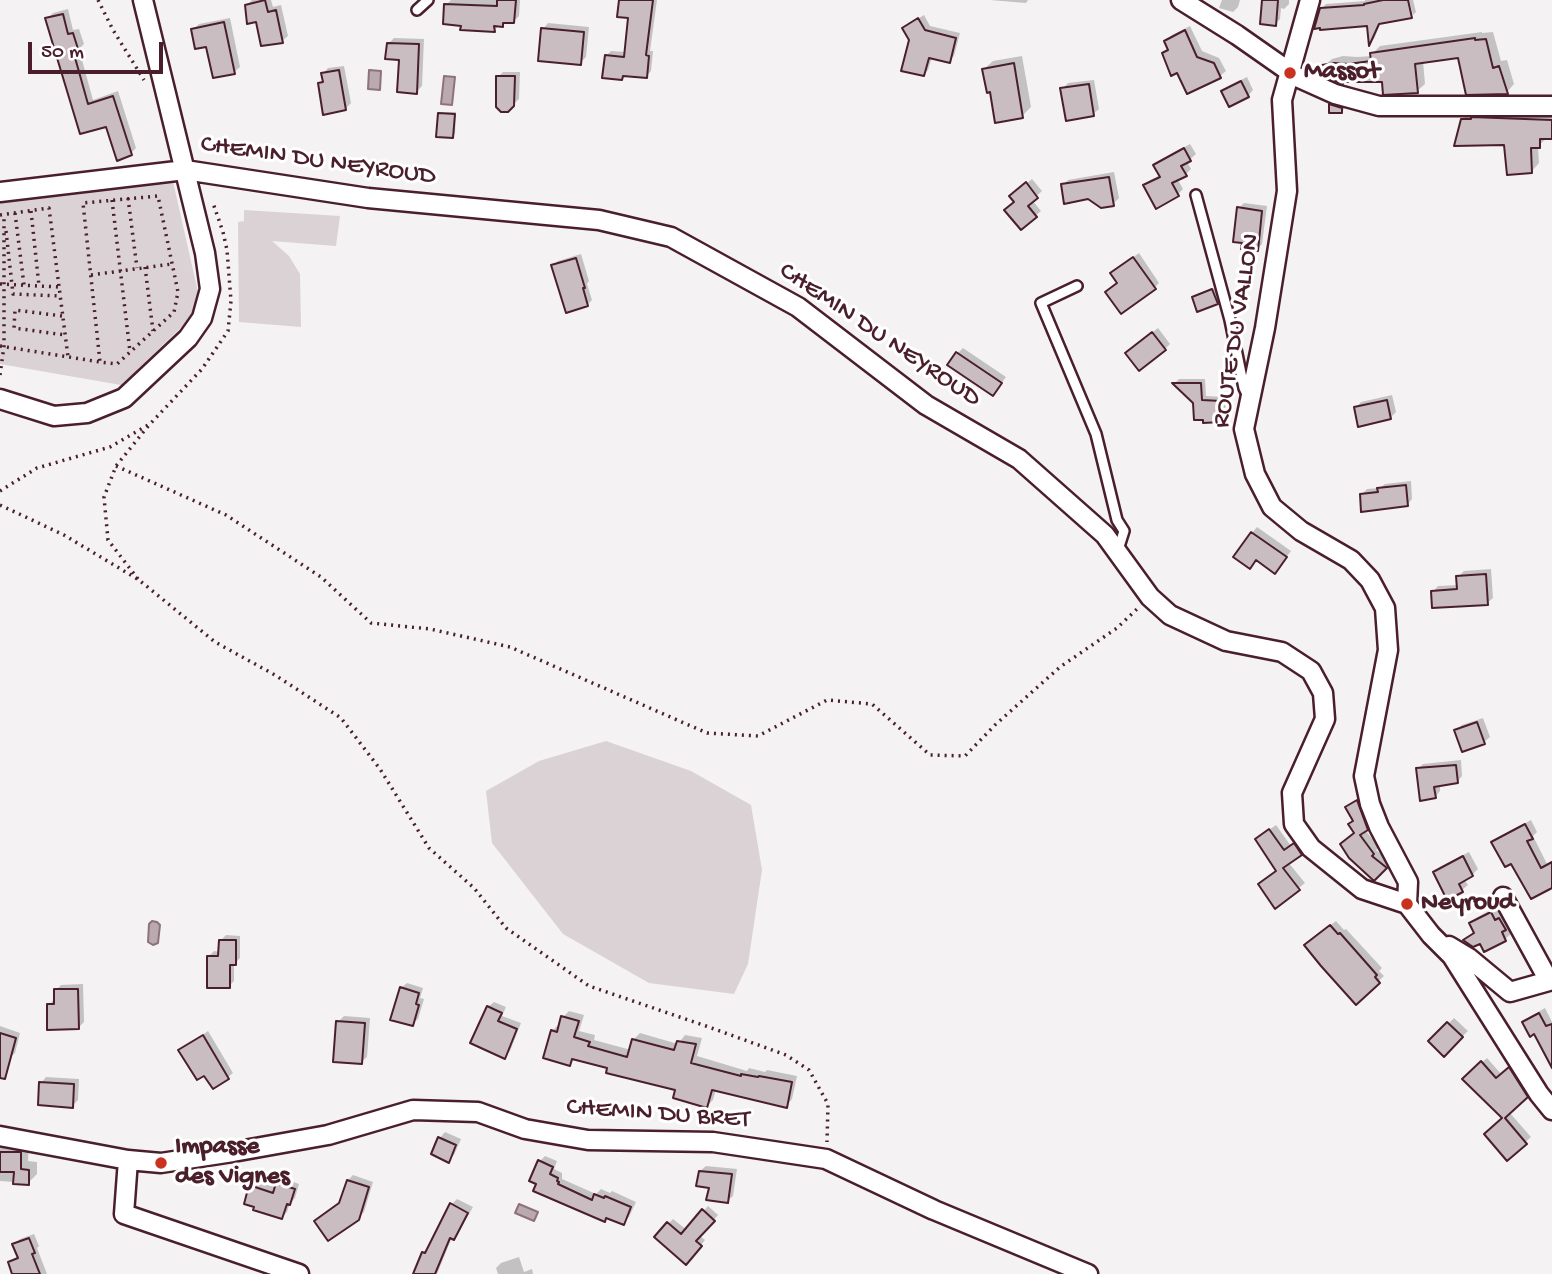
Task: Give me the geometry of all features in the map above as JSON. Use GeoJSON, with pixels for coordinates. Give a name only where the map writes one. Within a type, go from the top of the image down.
{"type":"FeatureCollection","features":[{"type":"Feature","properties":{"kind":"street"},"geometry":{"type":"LineString","coordinates":[[0,399],[54,416],[87,413],[124,398],[188,338],[202,318],[211,289],[205,253],[142,0]]}},
{"type":"Feature","properties":{"kind":"street"},"geometry":{"type":"LineString","coordinates":[[1181,0],[1290,73],[1335,94],[1379,106],[1552,106]]}},
{"type":"Feature","properties":{"kind":"street","name":"ROUTE DU VALLON"},"geometry":{"type":"LineString","coordinates":[[1310,0],[1282,100],[1287,191],[1265,328],[1244,429],[1255,474],[1272,507],[1301,531],[1351,559],[1370,580],[1385,608],[1388,650],[1363,776],[1379,827],[1408,882],[1407,905]]}},
{"type":"Feature","properties":{"kind":"street","name":"CHEMIN DU NEYROUD"},"geometry":{"type":"LineString","coordinates":[[0,192],[185,170],[368,198],[599,220],[671,237],[798,307],[926,405],[1018,459],[1105,535],[1150,597],[1170,615],[1226,641],[1282,652],[1311,671],[1323,693],[1325,719],[1292,793],[1294,824],[1311,848],[1362,889],[1407,905]]}},
{"type":"Feature","properties":{"kind":"street"},"geometry":{"type":"LineString","coordinates":[[1431,935],[1469,958],[1510,992],[1549,981],[1503,897]]}},
{"type":"Feature","properties":{"kind":"street"},"geometry":{"type":"LineString","coordinates":[[1407,905],[1452,956],[1539,1094],[1552,1110]]}},
{"type":"Feature","properties":{"kind":"street","name":"CHEMIN DU BRET"},"geometry":{"type":"LineString","coordinates":[[0,1136],[128,1160],[161,1163],[328,1135],[413,1110],[478,1112],[525,1129],[588,1140],[713,1142],[826,1159],[934,1210],[1088,1274]]}},
{"type":"Feature","properties":{"kind":"street"},"geometry":{"type":"LineString","coordinates":[[128,1160],[124,1214],[299,1274]]}},
{"type":"Feature","properties":{"kind":"lane"},"geometry":{"type":"LineString","coordinates":[[417,10],[428,0]]}},
{"type":"Feature","properties":{"kind":"lane"},"geometry":{"type":"LineString","coordinates":[[1196,194],[1230,320],[1244,388],[1250,399]]}},
{"type":"Feature","properties":{"kind":"lane"},"geometry":{"type":"LineString","coordinates":[[1077,286],[1041,303],[1096,434],[1117,520],[1124,531],[1117,551]]}},
{"type":"Feature","properties":{"kind":"path"},"geometry":{"type":"LineString","coordinates":[[99,0],[113,30],[149,89]]}},
{"type":"Feature","properties":{"kind":"path"},"geometry":{"type":"LineString","coordinates":[[2,346],[68,357],[100,362],[117,364],[174,312],[178,292],[158,196],[83,203],[100,362]]}},
{"type":"Feature","properties":{"kind":"path"},"geometry":{"type":"LineString","coordinates":[[128,198],[137,268]]}},
{"type":"Feature","properties":{"kind":"path"},"geometry":{"type":"LineString","coordinates":[[112,200],[130,352]]}},
{"type":"Feature","properties":{"kind":"path"},"geometry":{"type":"LineString","coordinates":[[2,215],[49,208],[68,357]]}},
{"type":"Feature","properties":{"kind":"path"},"geometry":{"type":"LineString","coordinates":[[31,211],[39,286]]}},
{"type":"Feature","properties":{"kind":"path"},"geometry":{"type":"LineString","coordinates":[[15,213],[24,285]]}},
{"type":"Feature","properties":{"kind":"path"},"geometry":{"type":"LineString","coordinates":[[0,375],[2,215]]}},
{"type":"Feature","properties":{"kind":"path"},"geometry":{"type":"LineString","coordinates":[[2,215],[13,294],[60,296]]}},
{"type":"Feature","properties":{"kind":"path"},"geometry":{"type":"LineString","coordinates":[[91,275],[172,264]]}},
{"type":"Feature","properties":{"kind":"path"},"geometry":{"type":"LineString","coordinates":[[145,267],[153,331]]}},
{"type":"Feature","properties":{"kind":"path"},"geometry":{"type":"LineString","coordinates":[[2,284],[59,287]]}},
{"type":"Feature","properties":{"kind":"path"},"geometry":{"type":"LineString","coordinates":[[63,316],[15,310],[14,328],[65,335]]}},
{"type":"Feature","properties":{"kind":"path"},"geometry":{"type":"LineString","coordinates":[[139,580],[108,540],[104,497],[116,466],[150,424]]}},
{"type":"Feature","properties":{"kind":"path"},"geometry":{"type":"LineString","coordinates":[[116,466],[226,515],[321,577],[371,623],[430,629],[510,647],[707,733],[758,736],[827,700],[872,704],[930,755],[965,756],[995,725],[1060,667],[1117,628],[1150,597]]}},
{"type":"Feature","properties":{"kind":"path"},"geometry":{"type":"LineString","coordinates":[[0,505],[64,535],[139,580],[215,642],[275,675],[341,718],[380,769],[429,848],[474,888],[506,928],[589,986],[786,1055],[809,1070],[828,1104],[826,1159]]}},
{"type":"Feature","properties":{"kind":"shaded area"},"geometry":{"type":"Polygon","coordinates":[[[369,70],[381,71],[380,90],[368,89],[369,70]]]}},
{"type":"Feature","properties":{"kind":"shaded area"},"geometry":{"type":"Polygon","coordinates":[[[444,76],[455,77],[452,105],[441,104],[444,76]]]}},
{"type":"Feature","properties":{"kind":"shaded area"},"geometry":{"type":"Polygon","coordinates":[[[172,177],[198,292],[190,319],[121,385],[0,364],[0,196],[172,177]]]}},
{"type":"Feature","properties":{"kind":"shaded area"},"geometry":{"type":"Polygon","coordinates":[[[244,210],[340,216],[336,246],[272,241],[289,256],[300,274],[301,327],[239,322],[238,222],[244,221],[244,210]]]}},
{"type":"Feature","properties":{"kind":"shaded area"},"geometry":{"type":"Polygon","coordinates":[[[606,741],[691,771],[751,805],[762,870],[748,964],[734,994],[649,983],[563,934],[492,843],[486,791],[539,761],[606,741]]]}},
{"type":"Feature","properties":{"kind":"shaded area"},"geometry":{"type":"Polygon","coordinates":[[[152,921],[160,925],[158,943],[153,945],[148,942],[149,924],[152,921]]]}},
{"type":"Feature","properties":{"kind":"shaded area"},"geometry":{"type":"Polygon","coordinates":[[[519,1204],[538,1212],[534,1221],[515,1213],[519,1204]]]}},
{"type":"Feature","properties":{"kind":"building"},"geometry":{"type":"Polygon","coordinates":[[[265,0],[268,12],[276,10],[283,43],[261,46],[256,22],[247,24],[245,5],[265,0]]]}},
{"type":"Feature","properties":{"kind":"building"},"geometry":{"type":"Polygon","coordinates":[[[497,0],[516,0],[514,23],[503,23],[503,27],[494,26],[495,32],[460,30],[461,26],[443,24],[444,4],[497,6],[497,0]]]}},
{"type":"Feature","properties":{"kind":"building"},"geometry":{"type":"Polygon","coordinates":[[[619,0],[653,0],[646,55],[649,56],[647,78],[602,78],[605,55],[624,57],[628,18],[617,17],[619,0]]]}},
{"type":"Feature","properties":{"kind":"building"},"geometry":{"type":"Polygon","coordinates":[[[1262,0],[1278,0],[1276,26],[1260,24],[1262,0]]]}},
{"type":"Feature","properties":{"kind":"building"},"geometry":{"type":"Polygon","coordinates":[[[1383,0],[1408,0],[1412,18],[1379,24],[1369,46],[1367,26],[1314,29],[1320,8],[1364,5],[1383,0]]]}},
{"type":"Feature","properties":{"kind":"building"},"geometry":{"type":"Polygon","coordinates":[[[63,14],[68,34],[73,33],[79,52],[74,54],[88,104],[113,96],[132,155],[117,161],[106,127],[80,134],[45,18],[63,14]]]}},
{"type":"Feature","properties":{"kind":"building"},"geometry":{"type":"Polygon","coordinates":[[[918,18],[925,30],[956,38],[950,63],[929,58],[924,76],[901,71],[909,40],[902,28],[918,18]]]}},
{"type":"Feature","properties":{"kind":"building"},"geometry":{"type":"Polygon","coordinates":[[[224,22],[235,74],[213,78],[206,47],[195,49],[191,29],[224,22]]]}},
{"type":"Feature","properties":{"kind":"building"},"geometry":{"type":"Polygon","coordinates":[[[541,28],[584,32],[581,65],[538,61],[541,28]]]}},
{"type":"Feature","properties":{"kind":"building"},"geometry":{"type":"Polygon","coordinates":[[[1185,30],[1197,57],[1214,63],[1221,78],[1187,94],[1177,73],[1171,76],[1162,53],[1168,50],[1164,41],[1185,30]]]}},
{"type":"Feature","properties":{"kind":"building"},"geometry":{"type":"Polygon","coordinates":[[[1475,38],[1486,39],[1493,68],[1499,66],[1508,94],[1466,95],[1458,58],[1415,64],[1418,93],[1383,95],[1382,82],[1343,84],[1323,76],[1322,65],[1371,61],[1370,53],[1475,38]]]}},
{"type":"Feature","properties":{"kind":"building"},"geometry":{"type":"Polygon","coordinates":[[[387,43],[419,44],[417,94],[397,92],[399,60],[385,59],[387,43]]]}},
{"type":"Feature","properties":{"kind":"building"},"geometry":{"type":"Polygon","coordinates":[[[1014,63],[1023,118],[995,123],[990,92],[987,93],[982,69],[1014,63]]]}},
{"type":"Feature","properties":{"kind":"building"},"geometry":{"type":"Polygon","coordinates":[[[339,70],[346,110],[323,115],[318,83],[323,82],[321,73],[339,70]]]}},
{"type":"Feature","properties":{"kind":"building"},"geometry":{"type":"Polygon","coordinates":[[[496,76],[515,76],[514,106],[508,112],[501,112],[496,107],[496,76]]]}},
{"type":"Feature","properties":{"kind":"building"},"geometry":{"type":"Polygon","coordinates":[[[1241,81],[1249,97],[1229,107],[1221,91],[1241,81]]]}},
{"type":"Feature","properties":{"kind":"building"},"geometry":{"type":"Polygon","coordinates":[[[1089,84],[1094,116],[1066,121],[1060,88],[1089,84]]]}},
{"type":"Feature","properties":{"kind":"building"},"geometry":{"type":"Polygon","coordinates":[[[1329,104],[1342,108],[1342,113],[1329,113],[1329,104]]]}},
{"type":"Feature","properties":{"kind":"building"},"geometry":{"type":"Polygon","coordinates":[[[438,113],[455,114],[453,138],[436,137],[438,113]]]}},
{"type":"Feature","properties":{"kind":"building"},"geometry":{"type":"Polygon","coordinates":[[[1471,117],[1552,120],[1552,139],[1540,139],[1540,148],[1531,148],[1532,173],[1507,175],[1504,145],[1454,146],[1461,119],[1471,117]]]}},
{"type":"Feature","properties":{"kind":"building"},"geometry":{"type":"Polygon","coordinates":[[[1184,148],[1191,161],[1181,166],[1187,176],[1172,183],[1179,196],[1156,209],[1143,185],[1160,177],[1153,165],[1184,148]]]}},
{"type":"Feature","properties":{"kind":"building"},"geometry":{"type":"Polygon","coordinates":[[[1109,177],[1114,206],[1101,208],[1088,199],[1064,204],[1061,184],[1109,177]]]}},
{"type":"Feature","properties":{"kind":"building"},"geometry":{"type":"Polygon","coordinates":[[[1026,182],[1038,198],[1028,206],[1037,217],[1021,230],[1004,210],[1014,202],[1009,196],[1026,182]]]}},
{"type":"Feature","properties":{"kind":"building"},"geometry":{"type":"Polygon","coordinates":[[[1237,207],[1262,211],[1258,251],[1241,249],[1242,243],[1233,242],[1237,207]]]}},
{"type":"Feature","properties":{"kind":"building"},"geometry":{"type":"Polygon","coordinates":[[[1133,257],[1156,289],[1121,314],[1105,292],[1117,283],[1110,273],[1133,257]]]}},
{"type":"Feature","properties":{"kind":"building"},"geometry":{"type":"Polygon","coordinates":[[[576,258],[588,306],[566,313],[551,265],[576,258]]]}},
{"type":"Feature","properties":{"kind":"building"},"geometry":{"type":"Polygon","coordinates":[[[1212,289],[1218,304],[1197,312],[1192,297],[1212,289]]]}},
{"type":"Feature","properties":{"kind":"building"},"geometry":{"type":"Polygon","coordinates":[[[1152,332],[1166,350],[1139,371],[1125,353],[1152,332]]]}},
{"type":"Feature","properties":{"kind":"building"},"geometry":{"type":"Polygon","coordinates":[[[956,352],[1002,383],[993,396],[947,365],[956,352]]]}},
{"type":"Feature","properties":{"kind":"building"},"geometry":{"type":"Polygon","coordinates":[[[1172,383],[1201,383],[1202,400],[1221,401],[1221,422],[1203,423],[1203,420],[1194,420],[1193,403],[1172,383]]]}},
{"type":"Feature","properties":{"kind":"building"},"geometry":{"type":"Polygon","coordinates":[[[1387,400],[1391,419],[1358,427],[1354,407],[1387,400]]]}},
{"type":"Feature","properties":{"kind":"building"},"geometry":{"type":"Polygon","coordinates":[[[1406,485],[1408,506],[1361,512],[1360,494],[1378,492],[1377,488],[1406,485]]]}},
{"type":"Feature","properties":{"kind":"building"},"geometry":{"type":"Polygon","coordinates":[[[1251,532],[1287,557],[1275,574],[1256,560],[1250,569],[1233,557],[1251,532]]]}},
{"type":"Feature","properties":{"kind":"building"},"geometry":{"type":"Polygon","coordinates":[[[1486,574],[1488,605],[1432,608],[1431,591],[1457,589],[1456,576],[1486,574]]]}},
{"type":"Feature","properties":{"kind":"building"},"geometry":{"type":"Polygon","coordinates":[[[1477,722],[1485,744],[1462,752],[1454,730],[1477,722]]]}},
{"type":"Feature","properties":{"kind":"building"},"geometry":{"type":"Polygon","coordinates":[[[1456,765],[1458,783],[1434,787],[1436,798],[1420,801],[1416,768],[1456,765]]]}},
{"type":"Feature","properties":{"kind":"building"},"geometry":{"type":"Polygon","coordinates":[[[1357,800],[1368,830],[1360,835],[1374,854],[1372,856],[1387,868],[1374,881],[1349,858],[1340,844],[1354,833],[1348,824],[1353,821],[1345,807],[1357,800]]]}},
{"type":"Feature","properties":{"kind":"building"},"geometry":{"type":"Polygon","coordinates":[[[1525,824],[1533,839],[1527,841],[1541,868],[1552,862],[1552,888],[1531,899],[1511,864],[1505,867],[1491,842],[1525,824]]]}},
{"type":"Feature","properties":{"kind":"building"},"geometry":{"type":"Polygon","coordinates":[[[1269,829],[1284,850],[1294,843],[1302,855],[1283,868],[1300,890],[1275,909],[1258,884],[1276,871],[1255,839],[1269,829]]]}},
{"type":"Feature","properties":{"kind":"building"},"geometry":{"type":"Polygon","coordinates":[[[1463,856],[1473,876],[1459,884],[1463,892],[1447,900],[1433,872],[1463,856]]]}},
{"type":"Feature","properties":{"kind":"building"},"geometry":{"type":"Polygon","coordinates":[[[1491,912],[1495,920],[1499,918],[1506,930],[1502,932],[1506,941],[1484,952],[1480,944],[1473,947],[1463,940],[1474,933],[1469,923],[1491,912]]]}},
{"type":"Feature","properties":{"kind":"building"},"geometry":{"type":"Polygon","coordinates":[[[1330,925],[1377,975],[1375,977],[1380,983],[1356,1005],[1304,945],[1330,925]]]}},
{"type":"Feature","properties":{"kind":"building"},"geometry":{"type":"Polygon","coordinates":[[[219,940],[236,940],[236,965],[230,965],[230,988],[207,988],[207,956],[218,956],[219,940]]]}},
{"type":"Feature","properties":{"kind":"building"},"geometry":{"type":"Polygon","coordinates":[[[400,987],[419,993],[416,1004],[419,1005],[413,1026],[390,1020],[400,987]]]}},
{"type":"Feature","properties":{"kind":"building"},"geometry":{"type":"Polygon","coordinates":[[[54,989],[78,989],[79,1029],[47,1030],[47,1004],[54,1004],[54,989]]]}},
{"type":"Feature","properties":{"kind":"building"},"geometry":{"type":"Polygon","coordinates":[[[487,1006],[502,1013],[498,1021],[517,1029],[505,1059],[470,1043],[487,1006]]]}},
{"type":"Feature","properties":{"kind":"building"},"geometry":{"type":"Polygon","coordinates":[[[1539,1013],[1546,1026],[1552,1024],[1552,1068],[1534,1034],[1530,1037],[1522,1022],[1539,1013]]]}},
{"type":"Feature","properties":{"kind":"building"},"geometry":{"type":"Polygon","coordinates":[[[561,1016],[579,1021],[574,1037],[590,1042],[588,1046],[627,1057],[632,1039],[674,1050],[677,1041],[696,1044],[691,1063],[741,1076],[759,1076],[792,1082],[787,1108],[712,1090],[707,1108],[673,1098],[675,1090],[606,1073],[607,1068],[572,1059],[570,1066],[543,1058],[551,1030],[557,1032],[561,1016]]]}},
{"type":"Feature","properties":{"kind":"building"},"geometry":{"type":"Polygon","coordinates":[[[336,1021],[365,1023],[362,1064],[333,1062],[336,1021]]]}},
{"type":"Feature","properties":{"kind":"building"},"geometry":{"type":"Polygon","coordinates":[[[1447,1022],[1463,1037],[1444,1057],[1428,1041],[1447,1022]]]}},
{"type":"Feature","properties":{"kind":"building"},"geometry":{"type":"Polygon","coordinates":[[[0,1033],[16,1038],[5,1079],[0,1078],[0,1033]]]}},
{"type":"Feature","properties":{"kind":"building"},"geometry":{"type":"Polygon","coordinates":[[[203,1035],[229,1079],[213,1089],[204,1076],[197,1080],[178,1050],[203,1035]]]}},
{"type":"Feature","properties":{"kind":"building"},"geometry":{"type":"Polygon","coordinates":[[[1481,1061],[1496,1078],[1509,1067],[1528,1097],[1505,1118],[1527,1144],[1507,1161],[1484,1134],[1502,1118],[1462,1079],[1481,1061]]]}},
{"type":"Feature","properties":{"kind":"building"},"geometry":{"type":"Polygon","coordinates":[[[39,1082],[74,1084],[73,1108],[38,1105],[39,1082]]]}},
{"type":"Feature","properties":{"kind":"building"},"geometry":{"type":"Polygon","coordinates":[[[438,1137],[456,1145],[449,1163],[431,1154],[438,1137]]]}},
{"type":"Feature","properties":{"kind":"building"},"geometry":{"type":"Polygon","coordinates":[[[0,1152],[21,1152],[21,1169],[29,1170],[29,1185],[13,1184],[14,1172],[0,1172],[0,1152]]]}},
{"type":"Feature","properties":{"kind":"building"},"geometry":{"type":"Polygon","coordinates":[[[538,1160],[553,1167],[550,1174],[558,1178],[558,1184],[592,1200],[594,1194],[631,1207],[624,1225],[606,1218],[605,1222],[533,1191],[536,1184],[529,1181],[538,1160]]]}},
{"type":"Feature","properties":{"kind":"building"},"geometry":{"type":"Polygon","coordinates":[[[699,1171],[732,1174],[728,1203],[706,1200],[709,1188],[696,1186],[699,1171]]]}},
{"type":"Feature","properties":{"kind":"building"},"geometry":{"type":"Polygon","coordinates":[[[347,1180],[369,1187],[359,1220],[328,1241],[314,1221],[339,1203],[347,1180]]]}},
{"type":"Feature","properties":{"kind":"building"},"geometry":{"type":"Polygon","coordinates":[[[276,1183],[295,1189],[282,1219],[253,1210],[254,1207],[244,1204],[249,1185],[273,1193],[276,1183]]]}},
{"type":"Feature","properties":{"kind":"building"},"geometry":{"type":"Polygon","coordinates":[[[450,1203],[468,1213],[454,1240],[450,1238],[435,1274],[413,1274],[422,1252],[425,1253],[450,1203]]]}},
{"type":"Feature","properties":{"kind":"building"},"geometry":{"type":"Polygon","coordinates":[[[702,1209],[715,1221],[696,1241],[702,1246],[686,1265],[654,1237],[667,1222],[681,1234],[702,1209]]]}},
{"type":"Feature","properties":{"kind":"building"},"geometry":{"type":"Polygon","coordinates":[[[29,1238],[40,1274],[12,1274],[8,1262],[18,1258],[12,1244],[29,1238]]]}},
{"type":"Feature","properties":{"kind":"place","name":"Massot"},"geometry":{"type":"Point","coordinates":[1290,73]}},
{"type":"Feature","properties":{"kind":"place","name":"Neyroud"},"geometry":{"type":"Point","coordinates":[1407,904]}},
{"type":"Feature","properties":{"kind":"place","name":"Impasse des Vignes"},"geometry":{"type":"Point","coordinates":[161,1163]}}]}
